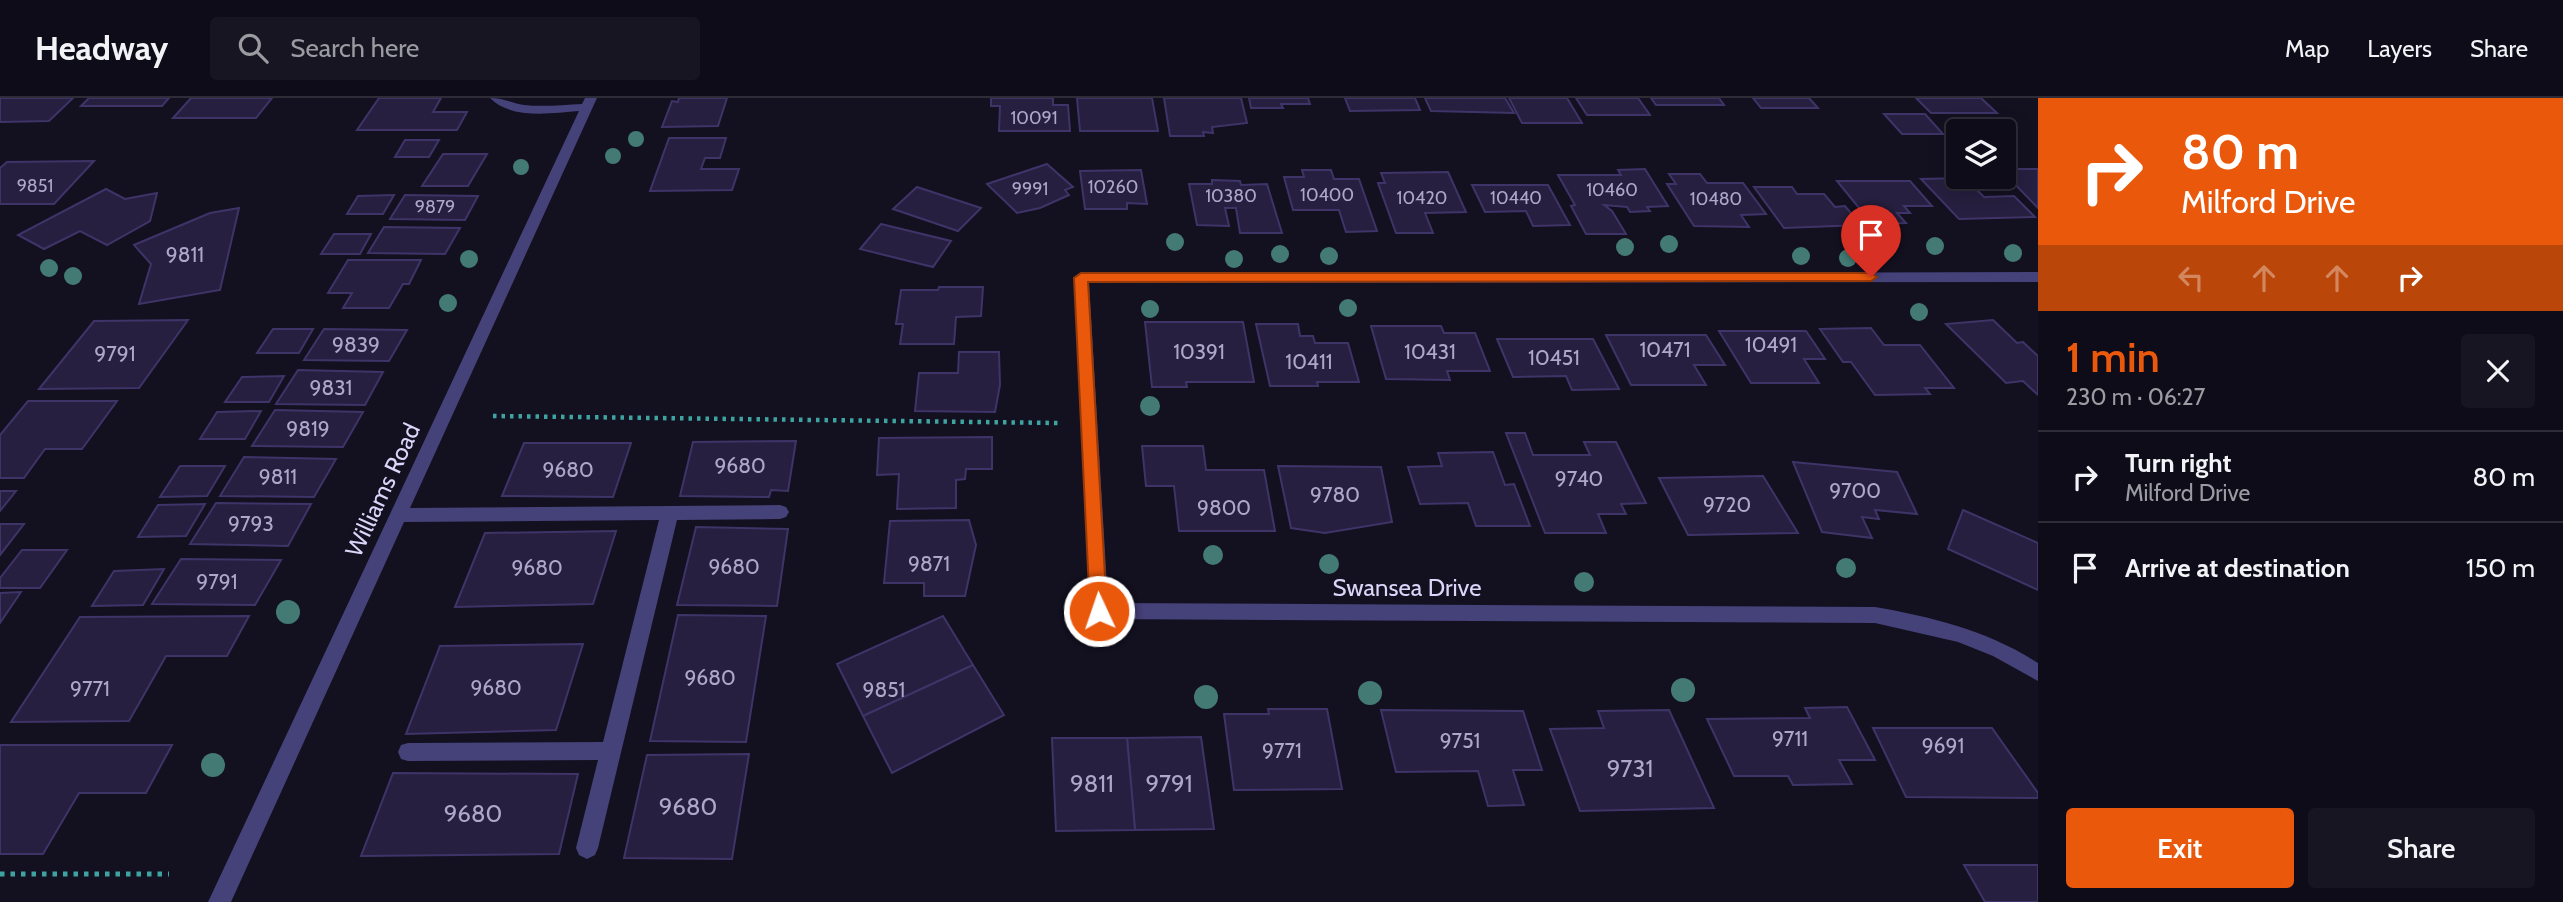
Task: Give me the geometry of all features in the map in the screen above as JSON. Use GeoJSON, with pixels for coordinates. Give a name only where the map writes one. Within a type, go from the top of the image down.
{"type":"FeatureCollection","features":[{"type":"Feature","properties":{"kind":"street"},"geometry":{"type":"LineString","coordinates":[[496,98],[504,104],[518,108],[589,103]]}},
{"type":"Feature","properties":{"kind":"street","name":"Williams Road"},"geometry":{"type":"LineString","coordinates":[[219,902],[589,103]]}},
{"type":"Feature","properties":{"kind":"street","name":"Swansea Drive"},"geometry":{"type":"LineString","coordinates":[[2038,276],[1081,278],[1099,611],[1875,615],[1933,625],[1982,641],[2038,673]]}},
{"type":"Feature","properties":{"kind":"street"},"geometry":{"type":"LineString","coordinates":[[398,515],[780,512]]}},
{"type":"Feature","properties":{"kind":"street"},"geometry":{"type":"LineString","coordinates":[[587,848],[670,513]]}},
{"type":"Feature","properties":{"kind":"street"},"geometry":{"type":"LineString","coordinates":[[408,752],[611,751]]}},
{"type":"Feature","properties":{"kind":"path"},"geometry":{"type":"LineString","coordinates":[[493,416],[1088,424]]}},
{"type":"Feature","properties":{"kind":"path"},"geometry":{"type":"LineString","coordinates":[[0,874],[169,874]]}},
{"type":"Feature","properties":{"kind":"building"},"geometry":{"type":"Polygon","coordinates":[[[0,98],[73,98],[49,121],[0,122],[0,98]]]}},
{"type":"Feature","properties":{"kind":"building"},"geometry":{"type":"Polygon","coordinates":[[[89,98],[169,98],[162,106],[81,106],[89,98]]]}},
{"type":"Feature","properties":{"kind":"building"},"geometry":{"type":"Polygon","coordinates":[[[191,98],[272,98],[256,118],[173,118],[191,98]]]}},
{"type":"Feature","properties":{"kind":"building"},"geometry":{"type":"Polygon","coordinates":[[[379,98],[441,98],[433,112],[467,112],[457,130],[357,130],[379,98]]]}},
{"type":"Feature","properties":{"kind":"building"},"geometry":{"type":"Polygon","coordinates":[[[679,98],[727,98],[718,126],[662,127],[672,101],[678,102],[679,98]]]}},
{"type":"Feature","properties":{"kind":"building"},"geometry":{"type":"Polygon","coordinates":[[[991,98],[1053,98],[1053,105],[1068,105],[1070,131],[999,131],[1000,106],[991,106],[991,98]]]}},
{"type":"Feature","properties":{"kind":"building"},"geometry":{"type":"Polygon","coordinates":[[[1077,98],[1152,98],[1158,131],[1080,131],[1077,98]]]}},
{"type":"Feature","properties":{"kind":"building"},"geometry":{"type":"Polygon","coordinates":[[[1164,98],[1241,98],[1247,123],[1212,127],[1213,133],[1203,132],[1204,136],[1170,136],[1164,98]]]}},
{"type":"Feature","properties":{"kind":"building"},"geometry":{"type":"Polygon","coordinates":[[[1249,98],[1308,98],[1310,104],[1281,104],[1283,108],[1251,108],[1249,98]]]}},
{"type":"Feature","properties":{"kind":"building"},"geometry":{"type":"Polygon","coordinates":[[[1345,98],[1415,98],[1420,110],[1350,111],[1345,98]]]}},
{"type":"Feature","properties":{"kind":"building"},"geometry":{"type":"Polygon","coordinates":[[[1425,98],[1505,98],[1514,113],[1431,111],[1425,98]]]}},
{"type":"Feature","properties":{"kind":"building"},"geometry":{"type":"Polygon","coordinates":[[[1509,98],[1567,98],[1582,123],[1522,123],[1509,98]]]}},
{"type":"Feature","properties":{"kind":"building"},"geometry":{"type":"Polygon","coordinates":[[[1576,98],[1638,98],[1650,115],[1587,115],[1576,98]]]}},
{"type":"Feature","properties":{"kind":"building"},"geometry":{"type":"Polygon","coordinates":[[[1651,98],[1719,98],[1724,105],[1656,105],[1651,98]]]}},
{"type":"Feature","properties":{"kind":"building"},"geometry":{"type":"Polygon","coordinates":[[[1753,98],[1809,98],[1818,108],[1761,108],[1753,98]]]}},
{"type":"Feature","properties":{"kind":"building"},"geometry":{"type":"Polygon","coordinates":[[[1916,98],[1981,98],[1997,113],[1931,113],[1916,98]]]}},
{"type":"Feature","properties":{"kind":"building"},"geometry":{"type":"Polygon","coordinates":[[[1884,114],[1925,114],[1943,134],[1902,134],[1884,114]]]}},
{"type":"Feature","properties":{"kind":"building"},"geometry":{"type":"Polygon","coordinates":[[[669,138],[726,138],[720,158],[705,158],[701,169],[739,169],[732,190],[650,191],[669,138]]]}},
{"type":"Feature","properties":{"kind":"building"},"geometry":{"type":"Polygon","coordinates":[[[405,140],[439,140],[429,157],[395,157],[405,140]]]}},
{"type":"Feature","properties":{"kind":"building"},"geometry":{"type":"Polygon","coordinates":[[[443,154],[487,154],[468,186],[422,186],[443,154]]]}},
{"type":"Feature","properties":{"kind":"building"},"geometry":{"type":"Polygon","coordinates":[[[94,161],[54,204],[0,204],[0,168],[7,162],[94,161]]]}},
{"type":"Feature","properties":{"kind":"building"},"geometry":{"type":"Polygon","coordinates":[[[1047,164],[1073,187],[1065,190],[1069,195],[1040,208],[1017,213],[987,184],[1047,164]]]}},
{"type":"Feature","properties":{"kind":"building"},"geometry":{"type":"Polygon","coordinates":[[[1645,169],[1668,206],[1647,207],[1650,211],[1630,212],[1627,207],[1604,205],[1612,211],[1626,234],[1586,234],[1571,206],[1575,205],[1558,175],[1621,175],[1618,170],[1645,169]]]}},
{"type":"Feature","properties":{"kind":"building"},"geometry":{"type":"Polygon","coordinates":[[[2016,169],[2038,169],[2038,208],[2016,185],[2016,169]]]}},
{"type":"Feature","properties":{"kind":"building"},"geometry":{"type":"Polygon","coordinates":[[[1141,170],[1147,204],[1127,203],[1127,209],[1085,209],[1080,171],[1141,170]]]}},
{"type":"Feature","properties":{"kind":"building"},"geometry":{"type":"Polygon","coordinates":[[[1302,170],[1331,170],[1334,179],[1359,179],[1377,231],[1346,232],[1339,210],[1293,210],[1284,177],[1304,177],[1302,170]]]}},
{"type":"Feature","properties":{"kind":"building"},"geometry":{"type":"Polygon","coordinates":[[[1448,172],[1466,212],[1425,213],[1433,233],[1396,233],[1378,183],[1385,183],[1381,173],[1448,172]]]}},
{"type":"Feature","properties":{"kind":"building"},"geometry":{"type":"Polygon","coordinates":[[[1669,174],[1700,174],[1707,183],[1743,183],[1766,214],[1741,215],[1749,227],[1694,226],[1667,184],[1676,184],[1669,174]]]}},
{"type":"Feature","properties":{"kind":"building"},"geometry":{"type":"Polygon","coordinates":[[[1946,178],[1946,189],[1976,189],[1984,197],[2014,196],[2035,217],[1959,219],[1921,179],[1946,178]]]}},
{"type":"Feature","properties":{"kind":"building"},"geometry":{"type":"Polygon","coordinates":[[[1212,180],[1240,181],[1241,185],[1267,184],[1282,233],[1240,233],[1236,208],[1225,208],[1229,226],[1197,225],[1189,184],[1212,184],[1212,180]]]}},
{"type":"Feature","properties":{"kind":"building"},"geometry":{"type":"Polygon","coordinates":[[[1837,181],[1910,181],[1932,206],[1904,206],[1910,213],[1897,213],[1906,223],[1872,224],[1837,181]]]}},
{"type":"Feature","properties":{"kind":"building"},"geometry":{"type":"Polygon","coordinates":[[[1472,185],[1548,185],[1570,225],[1533,226],[1526,211],[1485,212],[1472,185]]]}},
{"type":"Feature","properties":{"kind":"building"},"geometry":{"type":"Polygon","coordinates":[[[917,187],[981,208],[958,231],[893,209],[917,187]]]}},
{"type":"Feature","properties":{"kind":"building"},"geometry":{"type":"Polygon","coordinates":[[[1754,187],[1792,187],[1797,194],[1824,194],[1835,207],[1845,206],[1861,225],[1784,228],[1754,187]]]}},
{"type":"Feature","properties":{"kind":"building"},"geometry":{"type":"Polygon","coordinates":[[[106,189],[125,199],[157,193],[150,221],[107,245],[80,231],[44,249],[18,235],[106,189]]]}},
{"type":"Feature","properties":{"kind":"building"},"geometry":{"type":"Polygon","coordinates":[[[394,195],[383,214],[347,214],[358,196],[394,195]]]}},
{"type":"Feature","properties":{"kind":"building"},"geometry":{"type":"Polygon","coordinates":[[[405,195],[478,196],[465,220],[390,219],[405,195]]]}},
{"type":"Feature","properties":{"kind":"building"},"geometry":{"type":"Polygon","coordinates":[[[239,208],[220,290],[139,304],[151,264],[134,245],[210,213],[239,208]]]}},
{"type":"Feature","properties":{"kind":"building"},"geometry":{"type":"Polygon","coordinates":[[[881,224],[951,241],[933,267],[860,249],[881,224]]]}},
{"type":"Feature","properties":{"kind":"building"},"geometry":{"type":"Polygon","coordinates":[[[384,227],[460,228],[445,254],[368,253],[384,227]]]}},
{"type":"Feature","properties":{"kind":"building"},"geometry":{"type":"Polygon","coordinates":[[[334,234],[371,234],[360,254],[321,254],[334,234]]]}},
{"type":"Feature","properties":{"kind":"building"},"geometry":{"type":"Polygon","coordinates":[[[348,260],[421,260],[409,284],[403,284],[389,308],[343,308],[352,293],[328,293],[348,260]]]}},
{"type":"Feature","properties":{"kind":"building"},"geometry":{"type":"Polygon","coordinates":[[[939,287],[983,287],[981,316],[956,317],[954,344],[900,344],[903,324],[896,324],[901,290],[938,290],[939,287]]]}},
{"type":"Feature","properties":{"kind":"building"},"geometry":{"type":"Polygon","coordinates":[[[188,320],[139,388],[39,389],[94,321],[188,320]]]}},
{"type":"Feature","properties":{"kind":"building"},"geometry":{"type":"Polygon","coordinates":[[[1993,320],[2017,343],[2023,342],[2038,356],[2038,395],[2023,381],[2006,383],[1946,324],[1993,320]]]}},
{"type":"Feature","properties":{"kind":"building"},"geometry":{"type":"Polygon","coordinates":[[[1145,322],[1243,322],[1254,382],[1186,382],[1187,387],[1152,387],[1145,322]]]}},
{"type":"Feature","properties":{"kind":"building"},"geometry":{"type":"Polygon","coordinates":[[[1256,324],[1298,324],[1300,336],[1313,336],[1315,343],[1348,343],[1359,382],[1317,382],[1318,386],[1270,386],[1256,324]]]}},
{"type":"Feature","properties":{"kind":"building"},"geometry":{"type":"Polygon","coordinates":[[[1371,326],[1441,326],[1444,333],[1475,333],[1490,371],[1447,371],[1450,380],[1386,379],[1371,326]]]}},
{"type":"Feature","properties":{"kind":"building"},"geometry":{"type":"Polygon","coordinates":[[[1871,328],[1884,345],[1920,345],[1954,388],[1925,388],[1930,394],[1875,395],[1851,362],[1843,362],[1820,329],[1871,328]]]}},
{"type":"Feature","properties":{"kind":"building"},"geometry":{"type":"Polygon","coordinates":[[[273,329],[313,329],[299,353],[257,353],[273,329]]]}},
{"type":"Feature","properties":{"kind":"building"},"geometry":{"type":"Polygon","coordinates":[[[324,329],[407,330],[389,361],[304,360],[324,329]]]}},
{"type":"Feature","properties":{"kind":"building"},"geometry":{"type":"Polygon","coordinates":[[[1719,331],[1806,331],[1825,359],[1804,359],[1819,383],[1751,383],[1719,331]]]}},
{"type":"Feature","properties":{"kind":"building"},"geometry":{"type":"Polygon","coordinates":[[[1606,335],[1706,335],[1725,365],[1694,365],[1706,385],[1631,385],[1606,335]]]}},
{"type":"Feature","properties":{"kind":"building"},"geometry":{"type":"Polygon","coordinates":[[[1497,339],[1593,339],[1619,389],[1572,390],[1566,376],[1513,377],[1497,339]]]}},
{"type":"Feature","properties":{"kind":"building"},"geometry":{"type":"Polygon","coordinates":[[[959,352],[999,352],[1000,385],[995,412],[915,411],[919,373],[958,373],[959,352]]]}},
{"type":"Feature","properties":{"kind":"building"},"geometry":{"type":"Polygon","coordinates":[[[298,370],[383,372],[365,405],[276,404],[298,370]]]}},
{"type":"Feature","properties":{"kind":"building"},"geometry":{"type":"Polygon","coordinates":[[[284,376],[269,402],[225,402],[242,377],[284,376]]]}},
{"type":"Feature","properties":{"kind":"building"},"geometry":{"type":"Polygon","coordinates":[[[28,401],[117,401],[82,449],[45,449],[24,478],[0,478],[0,435],[28,401]]]}},
{"type":"Feature","properties":{"kind":"building"},"geometry":{"type":"Polygon","coordinates":[[[275,410],[363,412],[343,447],[252,446],[275,410]]]}},
{"type":"Feature","properties":{"kind":"building"},"geometry":{"type":"Polygon","coordinates":[[[261,411],[245,439],[200,439],[217,412],[261,411]]]}},
{"type":"Feature","properties":{"kind":"building"},"geometry":{"type":"Polygon","coordinates":[[[1506,433],[1525,433],[1533,455],[1590,455],[1584,442],[1616,442],[1646,503],[1621,504],[1626,514],[1598,514],[1606,533],[1545,533],[1506,433]]]}},
{"type":"Feature","properties":{"kind":"building"},"geometry":{"type":"Polygon","coordinates":[[[992,437],[992,469],[966,469],[965,479],[956,480],[956,508],[897,509],[899,474],[877,475],[879,438],[992,437]]]}},
{"type":"Feature","properties":{"kind":"building"},"geometry":{"type":"Polygon","coordinates":[[[796,441],[788,491],[771,490],[769,497],[680,496],[693,442],[796,441]]]}},
{"type":"Feature","properties":{"kind":"building"},"geometry":{"type":"Polygon","coordinates":[[[524,443],[631,443],[613,497],[502,496],[524,443]]]}},
{"type":"Feature","properties":{"kind":"building"},"geometry":{"type":"Polygon","coordinates":[[[1142,446],[1203,446],[1206,470],[1264,470],[1275,531],[1179,531],[1174,486],[1146,486],[1142,446]]]}},
{"type":"Feature","properties":{"kind":"building"},"geometry":{"type":"Polygon","coordinates":[[[1493,452],[1505,485],[1514,484],[1530,526],[1476,526],[1468,503],[1420,504],[1408,467],[1442,466],[1438,453],[1493,452]]]}},
{"type":"Feature","properties":{"kind":"building"},"geometry":{"type":"Polygon","coordinates":[[[244,457],[336,459],[314,497],[220,496],[244,457]]]}},
{"type":"Feature","properties":{"kind":"building"},"geometry":{"type":"Polygon","coordinates":[[[1793,462],[1897,472],[1917,514],[1875,510],[1879,519],[1862,517],[1872,538],[1822,532],[1793,462]]]}},
{"type":"Feature","properties":{"kind":"building"},"geometry":{"type":"Polygon","coordinates":[[[180,466],[225,466],[207,496],[160,497],[180,466]]]}},
{"type":"Feature","properties":{"kind":"building"},"geometry":{"type":"Polygon","coordinates":[[[1278,466],[1381,467],[1392,522],[1325,533],[1291,528],[1278,466]]]}},
{"type":"Feature","properties":{"kind":"building"},"geometry":{"type":"Polygon","coordinates":[[[1763,476],[1798,533],[1688,535],[1659,478],[1763,476]]]}},
{"type":"Feature","properties":{"kind":"building"},"geometry":{"type":"Polygon","coordinates":[[[0,491],[16,491],[0,511],[0,491]]]}},
{"type":"Feature","properties":{"kind":"building"},"geometry":{"type":"Polygon","coordinates":[[[216,503],[311,504],[288,546],[190,544],[216,503]]]}},
{"type":"Feature","properties":{"kind":"building"},"geometry":{"type":"Polygon","coordinates":[[[205,504],[186,536],[138,537],[158,505],[205,504]]]}},
{"type":"Feature","properties":{"kind":"building"},"geometry":{"type":"Polygon","coordinates":[[[1963,510],[2038,543],[2038,590],[1948,549],[1963,510]]]}},
{"type":"Feature","properties":{"kind":"building"},"geometry":{"type":"Polygon","coordinates":[[[969,520],[976,545],[965,596],[924,596],[924,583],[884,583],[890,521],[969,520]]]}},
{"type":"Feature","properties":{"kind":"building"},"geometry":{"type":"Polygon","coordinates":[[[0,524],[24,524],[0,555],[0,524]]]}},
{"type":"Feature","properties":{"kind":"building"},"geometry":{"type":"Polygon","coordinates":[[[696,527],[788,529],[777,606],[677,605],[696,527]]]}},
{"type":"Feature","properties":{"kind":"building"},"geometry":{"type":"Polygon","coordinates":[[[616,531],[593,604],[455,607],[485,533],[616,531]]]}},
{"type":"Feature","properties":{"kind":"building"},"geometry":{"type":"Polygon","coordinates":[[[22,550],[67,550],[40,588],[0,588],[0,578],[22,550]]]}},
{"type":"Feature","properties":{"kind":"building"},"geometry":{"type":"Polygon","coordinates":[[[181,559],[281,560],[255,605],[152,604],[181,559]]]}},
{"type":"Feature","properties":{"kind":"building"},"geometry":{"type":"Polygon","coordinates":[[[164,569],[143,605],[92,606],[114,571],[164,569]]]}},
{"type":"Feature","properties":{"kind":"building"},"geometry":{"type":"Polygon","coordinates":[[[21,592],[0,623],[0,593],[21,592]]]}},
{"type":"Feature","properties":{"kind":"building"},"geometry":{"type":"Polygon","coordinates":[[[678,615],[766,616],[746,742],[650,741],[678,615]]]}},
{"type":"Feature","properties":{"kind":"building"},"geometry":{"type":"Polygon","coordinates":[[[249,616],[227,656],[166,656],[129,721],[11,722],[80,617],[249,616]]]}},
{"type":"Feature","properties":{"kind":"building"},"geometry":{"type":"Polygon","coordinates":[[[943,616],[973,665],[863,716],[837,664],[943,616]]]}},
{"type":"Feature","properties":{"kind":"building"},"geometry":{"type":"Polygon","coordinates":[[[583,644],[556,730],[406,734],[440,646],[583,644]]]}},
{"type":"Feature","properties":{"kind":"building"},"geometry":{"type":"Polygon","coordinates":[[[973,665],[1004,715],[892,773],[863,716],[973,665]]]}},
{"type":"Feature","properties":{"kind":"building"},"geometry":{"type":"Polygon","coordinates":[[[1847,707],[1875,760],[1839,760],[1852,784],[1793,785],[1788,776],[1734,776],[1707,719],[1810,718],[1805,708],[1847,707]]]}},
{"type":"Feature","properties":{"kind":"building"},"geometry":{"type":"Polygon","coordinates":[[[1268,709],[1327,709],[1342,789],[1234,790],[1224,714],[1269,714],[1268,709]]]}},
{"type":"Feature","properties":{"kind":"building"},"geometry":{"type":"Polygon","coordinates":[[[1381,710],[1523,711],[1542,770],[1513,770],[1524,805],[1488,806],[1478,771],[1396,772],[1381,710]]]}},
{"type":"Feature","properties":{"kind":"building"},"geometry":{"type":"Polygon","coordinates":[[[1669,710],[1714,808],[1580,811],[1550,729],[1604,728],[1598,711],[1669,710]]]}},
{"type":"Feature","properties":{"kind":"building"},"geometry":{"type":"Polygon","coordinates":[[[1873,728],[1992,728],[2038,793],[2038,798],[1906,797],[1873,728]]]}},
{"type":"Feature","properties":{"kind":"building"},"geometry":{"type":"Polygon","coordinates":[[[1201,737],[1214,829],[1135,830],[1127,738],[1201,737]]]}},
{"type":"Feature","properties":{"kind":"building"},"geometry":{"type":"Polygon","coordinates":[[[1052,738],[1127,738],[1135,830],[1056,831],[1052,738]]]}},
{"type":"Feature","properties":{"kind":"building"},"geometry":{"type":"Polygon","coordinates":[[[0,745],[172,745],[146,793],[79,793],[43,854],[0,854],[0,745]]]}},
{"type":"Feature","properties":{"kind":"building"},"geometry":{"type":"Polygon","coordinates":[[[749,754],[732,859],[624,858],[647,755],[749,754]]]}},
{"type":"Feature","properties":{"kind":"building"},"geometry":{"type":"Polygon","coordinates":[[[393,773],[578,774],[559,854],[361,856],[393,773]]]}},
{"type":"Feature","properties":{"kind":"building"},"geometry":{"type":"Polygon","coordinates":[[[1964,865],[2038,865],[2038,902],[1985,902],[1964,865]]]}},
{"type":"Feature","properties":{"kind":"route"},"geometry":{"type":"LineString","coordinates":[[1099,611],[1081,278],[1871,277]]}}]}
